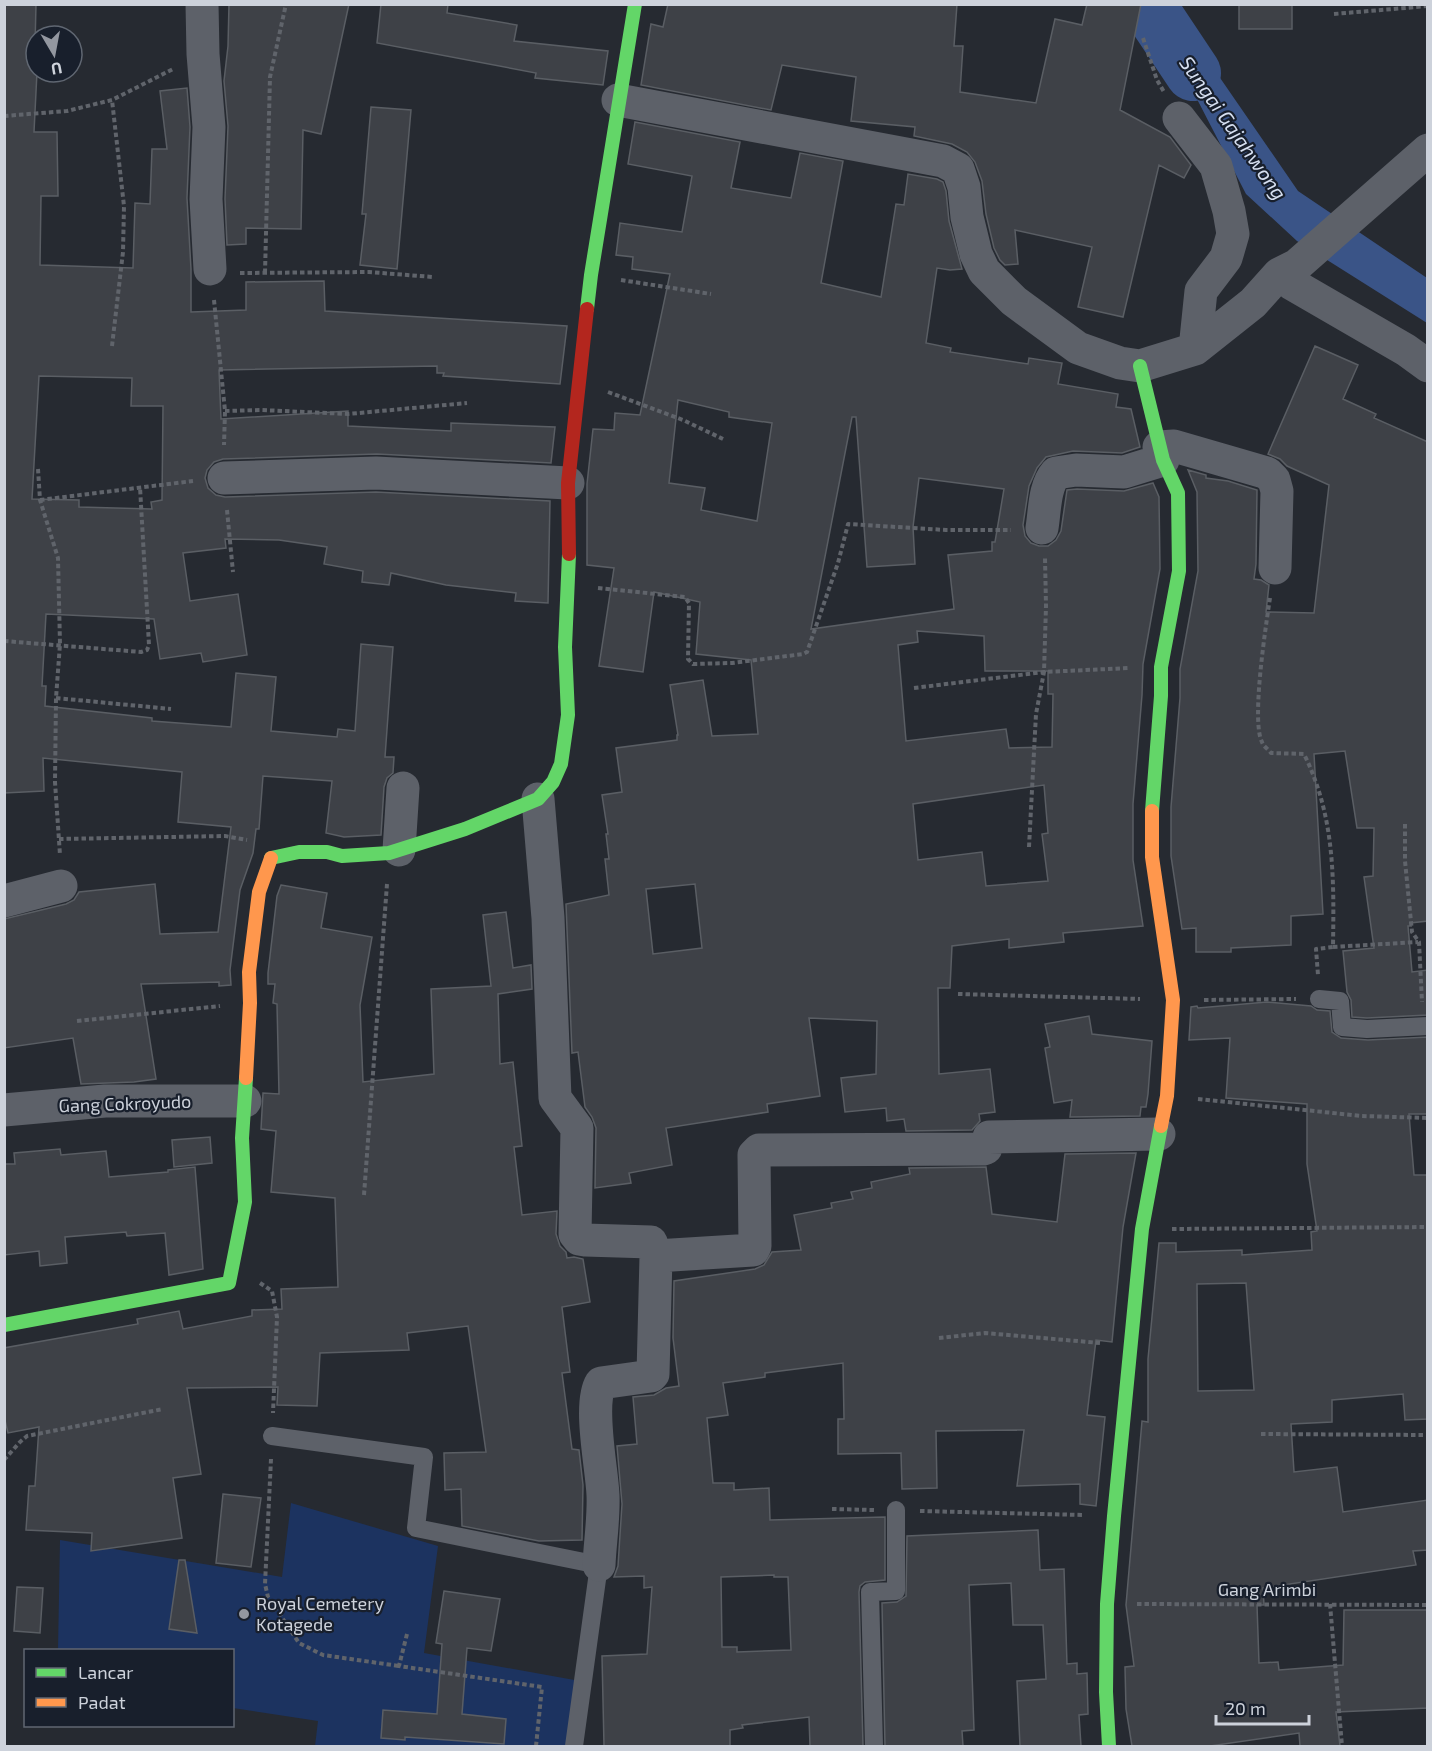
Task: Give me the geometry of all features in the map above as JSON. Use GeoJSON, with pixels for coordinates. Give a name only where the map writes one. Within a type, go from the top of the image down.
{"type":"FeatureCollection","features":[{"type":"Feature","properties":{"kind":"street"},"geometry":{"type":"LineString","coordinates":[[202,4],[203,54],[209,127],[206,199],[210,269]]}},
{"type":"Feature","properties":{"kind":"street"},"geometry":{"type":"LineString","coordinates":[[4,1325],[229,1282],[245,1202],[242,1138],[250,1003],[249,972],[259,892],[272,857],[299,852],[327,852],[342,856],[394,852],[465,829],[538,800],[553,782],[561,764],[568,715],[565,648],[569,543],[568,483],[591,275],[635,4]]}},
{"type":"Feature","properties":{"kind":"street"},"geometry":{"type":"LineString","coordinates":[[618,100],[943,161],[958,169],[964,187],[967,217],[974,245],[984,271],[1014,301],[1078,348],[1120,363],[1140,366],[1195,349],[1253,303],[1288,269],[1428,150]]}},
{"type":"Feature","properties":{"kind":"street"},"geometry":{"type":"LineString","coordinates":[[1179,118],[1216,166],[1233,234],[1226,258],[1201,291],[1195,349]]}},
{"type":"Feature","properties":{"kind":"street"},"geometry":{"type":"LineString","coordinates":[[1288,269],[1292,284],[1406,350],[1428,366]]}},
{"type":"Feature","properties":{"kind":"street"},"geometry":{"type":"LineString","coordinates":[[1109,1746],[1106,1692],[1107,1604],[1114,1516],[1142,1229],[1167,1096],[1173,1000],[1152,856],[1152,806],[1161,696],[1161,667],[1179,571],[1178,493],[1161,454],[1140,366]]}},
{"type":"Feature","properties":{"kind":"street"},"geometry":{"type":"LineString","coordinates":[[1042,528],[1048,490],[1051,479],[1056,473],[1076,470],[1124,471],[1174,446],[1267,473],[1274,480],[1277,491],[1275,568]]}},
{"type":"Feature","properties":{"kind":"street"},"geometry":{"type":"LineString","coordinates":[[224,478],[376,473],[568,483]]}},
{"type":"Feature","properties":{"kind":"street"},"geometry":{"type":"LineString","coordinates":[[394,852],[403,788]]}},
{"type":"Feature","properties":{"kind":"street"},"geometry":{"type":"LineString","coordinates":[[538,800],[548,918],[555,1098],[577,1128],[575,1234],[579,1239],[585,1240],[651,1242],[656,1257],[653,1374],[601,1383],[597,1392],[595,1411],[603,1496],[599,1565]]}},
{"type":"Feature","properties":{"kind":"street"},"geometry":{"type":"LineString","coordinates":[[4,902],[61,886]]}},
{"type":"Feature","properties":{"kind":"street","name":"Gang Cokroyudo"},"geometry":{"type":"LineString","coordinates":[[4,1110],[105,1101],[245,1101]]}},
{"type":"Feature","properties":{"kind":"street"},"geometry":{"type":"LineString","coordinates":[[656,1257],[753,1250],[755,1246],[754,1155],[759,1150],[983,1149],[987,1146],[989,1137],[1159,1134]]}},
{"type":"Feature","properties":{"kind":"lane"},"geometry":{"type":"LineString","coordinates":[[1319,999],[1340,1001],[1342,1027],[1368,1029],[1426,1026]]}},
{"type":"Feature","properties":{"kind":"lane"},"geometry":{"type":"LineString","coordinates":[[272,1436],[424,1456],[416,1528],[599,1565],[574,1746]]}},
{"type":"Feature","properties":{"kind":"lane"},"geometry":{"type":"LineString","coordinates":[[874,1746],[870,1592],[896,1591],[896,1510]]}},
{"type":"Feature","properties":{"kind":"path"},"geometry":{"type":"LineString","coordinates":[[265,273],[270,77],[286,4]]}},
{"type":"Feature","properties":{"kind":"path"},"geometry":{"type":"LineString","coordinates":[[1334,14],[1428,6]]}},
{"type":"Feature","properties":{"kind":"path"},"geometry":{"type":"LineString","coordinates":[[1143,38],[1157,80],[1179,118]]}},
{"type":"Feature","properties":{"kind":"path"},"geometry":{"type":"LineString","coordinates":[[4,116],[67,111],[112,100],[203,54]]}},
{"type":"Feature","properties":{"kind":"path"},"geometry":{"type":"LineString","coordinates":[[112,100],[124,206],[123,252],[112,346]]}},
{"type":"Feature","properties":{"kind":"path"},"geometry":{"type":"LineString","coordinates":[[233,572],[224,478],[225,411],[210,269],[235,273],[369,272],[432,277]]}},
{"type":"Feature","properties":{"kind":"path"},"geometry":{"type":"LineString","coordinates":[[591,275],[711,294]]}},
{"type":"Feature","properties":{"kind":"path"},"geometry":{"type":"LineString","coordinates":[[580,380],[636,404],[683,420],[723,439]]}},
{"type":"Feature","properties":{"kind":"path"},"geometry":{"type":"LineString","coordinates":[[225,411],[261,410],[348,414],[467,404]]}},
{"type":"Feature","properties":{"kind":"path"},"geometry":{"type":"LineString","coordinates":[[38,469],[40,500],[58,558],[60,644],[56,698],[55,782],[61,886]]}},
{"type":"Feature","properties":{"kind":"path"},"geometry":{"type":"LineString","coordinates":[[40,500],[224,478]]}},
{"type":"Feature","properties":{"kind":"path"},"geometry":{"type":"LineString","coordinates":[[4,640],[141,652],[147,650],[149,645],[140,487]]}},
{"type":"Feature","properties":{"kind":"path"},"geometry":{"type":"LineString","coordinates":[[568,588],[600,588],[685,597],[688,603],[688,659],[693,664],[732,663],[807,652],[838,562],[848,524],[946,530],[1042,528],[1046,569],[1044,672],[1036,714],[1029,847]]}},
{"type":"Feature","properties":{"kind":"path"},"geometry":{"type":"LineString","coordinates":[[1275,568],[1263,641],[1258,726],[1262,742],[1271,753],[1304,753],[1314,775],[1326,814],[1334,879],[1333,947]]}},
{"type":"Feature","properties":{"kind":"path"},"geometry":{"type":"LineString","coordinates":[[914,687],[1044,672],[1161,667]]}},
{"type":"Feature","properties":{"kind":"path"},"geometry":{"type":"LineString","coordinates":[[56,698],[171,709]]}},
{"type":"Feature","properties":{"kind":"path"},"geometry":{"type":"LineString","coordinates":[[1405,824],[1405,861],[1413,932],[1419,942],[1426,1026]]}},
{"type":"Feature","properties":{"kind":"path"},"geometry":{"type":"LineString","coordinates":[[58,839],[225,836],[250,841],[272,857]]}},
{"type":"Feature","properties":{"kind":"path"},"geometry":{"type":"LineString","coordinates":[[364,1196],[394,852]]}},
{"type":"Feature","properties":{"kind":"path"},"geometry":{"type":"LineString","coordinates":[[958,994],[1173,1000],[1319,999],[1316,949],[1419,942]]}},
{"type":"Feature","properties":{"kind":"path"},"geometry":{"type":"LineString","coordinates":[[77,1021],[250,1003]]}},
{"type":"Feature","properties":{"kind":"path"},"geometry":{"type":"LineString","coordinates":[[1167,1096],[1362,1116],[1428,1118]]}},
{"type":"Feature","properties":{"kind":"path"},"geometry":{"type":"LineString","coordinates":[[1142,1229],[1428,1227]]}},
{"type":"Feature","properties":{"kind":"path"},"geometry":{"type":"LineString","coordinates":[[229,1282],[259,1282],[272,1291],[277,1317],[265,1584],[268,1597],[299,1644],[322,1655],[542,1687],[536,1746]]}},
{"type":"Feature","properties":{"kind":"path"},"geometry":{"type":"LineString","coordinates":[[939,1338],[985,1333],[1131,1346]]}},
{"type":"Feature","properties":{"kind":"path"},"geometry":{"type":"LineString","coordinates":[[4,1460],[27,1436],[163,1409]]}},
{"type":"Feature","properties":{"kind":"path"},"geometry":{"type":"LineString","coordinates":[[1261,1434],[1428,1435]]}},
{"type":"Feature","properties":{"kind":"path"},"geometry":{"type":"LineString","coordinates":[[832,1509],[1114,1516]]}},
{"type":"Feature","properties":{"kind":"path","name":"Gang Arimbi"},"geometry":{"type":"LineString","coordinates":[[1107,1604],[1428,1605]]}},
{"type":"Feature","properties":{"kind":"path"},"geometry":{"type":"LineString","coordinates":[[1330,1604],[1342,1746]]}},
{"type":"Feature","properties":{"kind":"path"},"geometry":{"type":"LineString","coordinates":[[399,1666],[407,1634]]}},
{"type":"Feature","properties":{"kind":"shaded area","name":"Royal Cemetery Kotagede"},"geometry":{"type":"Polygon","coordinates":[[[291,1503],[438,1546],[424,1653],[580,1681],[575,1746],[315,1746],[318,1721],[234,1708],[234,1649],[58,1649],[60,1540],[282,1577],[291,1503]]]}},
{"type":"Feature","properties":{"kind":"water"},"geometry":{"type":"Polygon","coordinates":[[[1151,10],[1185,27],[1298,191],[1427,278],[1427,323],[1297,241],[1246,194],[1151,10]]]}},
{"type":"Feature","properties":{"kind":"building"},"geometry":{"type":"Polygon","coordinates":[[[4,4],[36,4],[36,24],[24,24],[24,84],[36,84],[34,132],[57,132],[58,196],[41,196],[40,265],[133,268],[135,203],[150,204],[152,149],[167,149],[160,91],[187,88],[190,127],[187,198],[191,312],[246,310],[246,282],[324,281],[325,311],[567,326],[560,384],[443,376],[444,373],[437,373],[437,366],[219,370],[221,419],[348,411],[348,426],[451,431],[451,423],[555,427],[551,463],[377,454],[223,459],[214,462],[207,470],[205,478],[208,488],[216,495],[225,497],[376,492],[550,501],[548,603],[515,601],[516,593],[446,585],[391,573],[389,585],[362,582],[363,571],[324,564],[327,547],[279,540],[225,539],[226,548],[183,553],[190,601],[238,594],[247,655],[203,662],[201,653],[160,659],[154,619],[46,614],[42,686],[46,686],[45,706],[152,718],[152,721],[231,727],[236,673],[276,677],[271,731],[337,737],[338,729],[355,731],[361,644],[393,647],[385,757],[394,757],[393,773],[387,778],[384,787],[381,835],[344,837],[326,833],[332,781],[263,776],[259,829],[256,829],[253,853],[240,890],[230,970],[231,985],[219,986],[219,982],[141,984],[156,1079],[81,1084],[73,1038],[4,1048],[4,919],[66,904],[74,900],[79,892],[155,884],[160,934],[218,932],[231,827],[178,822],[182,772],[43,758],[44,791],[4,793],[4,4]],[[39,376],[32,499],[79,500],[79,507],[152,509],[151,502],[162,500],[163,406],[131,406],[132,378],[39,376]]]}},
{"type":"Feature","properties":{"kind":"building"},"geometry":{"type":"Polygon","coordinates":[[[229,4],[349,4],[321,134],[303,130],[301,229],[246,228],[246,244],[227,245],[225,199],[228,126],[224,81],[229,4]]]}},
{"type":"Feature","properties":{"kind":"building"},"geometry":{"type":"Polygon","coordinates":[[[381,4],[448,4],[447,13],[517,25],[514,41],[608,51],[603,85],[535,78],[536,73],[377,43],[381,4]]]}},
{"type":"Feature","properties":{"kind":"building"},"geometry":{"type":"Polygon","coordinates":[[[668,4],[957,4],[954,46],[963,46],[960,92],[1036,103],[1055,19],[1082,25],[1087,4],[1141,4],[1120,110],[1170,137],[1191,165],[1184,178],[1159,165],[1123,317],[1078,307],[1092,247],[1015,230],[1018,264],[1005,265],[994,248],[986,214],[982,181],[975,162],[967,152],[952,144],[914,136],[915,127],[851,121],[856,77],[782,65],[771,110],[641,85],[651,24],[663,27],[668,4]]]}},
{"type":"Feature","properties":{"kind":"building"},"geometry":{"type":"Polygon","coordinates":[[[1239,4],[1292,4],[1292,29],[1239,29],[1239,4]]]}},
{"type":"Feature","properties":{"kind":"building"},"geometry":{"type":"Polygon","coordinates":[[[371,107],[411,110],[397,269],[360,265],[366,214],[362,214],[371,107]]]}},
{"type":"Feature","properties":{"kind":"building"},"geometry":{"type":"Polygon","coordinates":[[[635,122],[740,142],[731,188],[791,198],[800,153],[843,161],[821,283],[881,297],[896,204],[904,205],[908,174],[937,179],[943,182],[946,191],[949,221],[962,269],[937,268],[926,343],[951,348],[950,352],[1028,364],[1029,358],[1062,363],[1058,384],[1118,394],[1116,407],[1131,409],[1140,447],[1122,453],[1073,451],[1046,457],[1037,468],[1029,486],[1023,525],[1025,536],[1031,543],[1048,546],[1056,540],[1061,531],[1067,490],[1124,491],[1153,483],[1159,497],[1160,569],[1143,664],[1133,804],[1133,860],[1143,926],[1063,933],[1064,942],[1009,948],[1009,939],[952,946],[950,988],[938,988],[939,1074],[990,1069],[995,1112],[979,1114],[980,1121],[972,1130],[906,1131],[904,1119],[887,1121],[886,1108],[845,1112],[841,1078],[876,1074],[877,1021],[809,1018],[820,1096],[767,1104],[768,1112],[666,1128],[672,1165],[629,1173],[631,1183],[595,1188],[596,1128],[585,1107],[578,1052],[572,1053],[566,904],[609,895],[605,859],[609,859],[606,834],[608,834],[602,795],[622,792],[616,748],[677,740],[670,685],[703,680],[712,736],[758,734],[751,660],[696,654],[700,602],[654,592],[643,672],[599,666],[614,568],[587,565],[587,484],[593,429],[614,430],[615,413],[640,415],[670,274],[632,269],[633,257],[616,255],[620,223],[682,232],[692,176],[628,164],[635,122]],[[678,400],[669,483],[705,488],[701,510],[757,521],[772,423],[729,417],[729,412],[678,400]],[[852,417],[811,629],[954,609],[948,555],[992,551],[1004,489],[919,478],[913,527],[915,564],[867,567],[856,417],[852,417]],[[917,631],[918,642],[898,645],[906,741],[1006,729],[1009,748],[1052,747],[1053,694],[1048,694],[1048,671],[985,671],[984,636],[917,631]],[[1044,785],[913,804],[918,860],[982,852],[986,886],[1048,881],[1042,834],[1048,833],[1044,785]],[[695,884],[646,889],[653,954],[702,948],[695,884]]]}},
{"type":"Feature","properties":{"kind":"building"},"geometry":{"type":"Polygon","coordinates":[[[1315,346],[1358,365],[1343,399],[1376,414],[1374,418],[1428,442],[1428,921],[1410,923],[1411,926],[1408,926],[1412,972],[1428,970],[1428,1015],[1352,1017],[1343,951],[1374,948],[1364,877],[1373,876],[1374,828],[1357,828],[1345,751],[1314,754],[1323,914],[1291,916],[1291,945],[1231,948],[1231,952],[1196,952],[1196,928],[1182,929],[1171,856],[1171,807],[1180,698],[1180,669],[1198,571],[1197,492],[1188,470],[1206,475],[1206,478],[1228,481],[1257,490],[1254,579],[1269,585],[1266,612],[1314,613],[1329,485],[1287,466],[1280,459],[1268,454],[1315,346]]]}},
{"type":"Feature","properties":{"kind":"building"},"geometry":{"type":"Polygon","coordinates":[[[281,885],[327,893],[321,928],[372,937],[360,1005],[363,1082],[434,1074],[431,989],[491,986],[483,915],[506,912],[513,968],[531,965],[532,989],[498,994],[500,1064],[513,1062],[522,1146],[514,1147],[522,1215],[557,1211],[556,1234],[560,1246],[566,1252],[567,1258],[583,1259],[590,1302],[562,1307],[570,1372],[562,1373],[572,1449],[579,1450],[583,1485],[582,1540],[539,1541],[462,1526],[461,1489],[445,1490],[444,1453],[486,1452],[468,1326],[407,1333],[409,1350],[320,1353],[317,1406],[277,1405],[278,1387],[187,1388],[201,1474],[173,1478],[182,1538],[91,1551],[92,1533],[26,1530],[29,1486],[35,1486],[39,1427],[8,1433],[4,1416],[4,1348],[138,1324],[137,1319],[179,1311],[183,1329],[252,1316],[252,1310],[282,1309],[281,1289],[338,1287],[335,1198],[271,1192],[276,1131],[261,1129],[263,1093],[279,1094],[277,1004],[273,1003],[275,984],[268,984],[268,973],[277,896],[281,885]]]}},
{"type":"Feature","properties":{"kind":"building"},"geometry":{"type":"Polygon","coordinates":[[[1267,1002],[1311,1006],[1317,1010],[1330,1011],[1332,1032],[1341,1038],[1368,1040],[1428,1037],[1428,1114],[1409,1114],[1414,1175],[1428,1175],[1428,1419],[1405,1420],[1403,1394],[1332,1400],[1332,1422],[1291,1424],[1294,1472],[1337,1467],[1343,1512],[1428,1500],[1428,1550],[1413,1551],[1416,1565],[1263,1588],[1264,1605],[1257,1605],[1259,1663],[1278,1662],[1279,1670],[1343,1665],[1344,1610],[1428,1610],[1428,1708],[1336,1712],[1340,1746],[1300,1746],[1299,1733],[1210,1746],[1132,1746],[1126,1709],[1125,1667],[1134,1666],[1126,1605],[1142,1421],[1148,1422],[1148,1359],[1159,1243],[1176,1243],[1176,1252],[1242,1250],[1242,1255],[1312,1250],[1311,1232],[1317,1231],[1307,1164],[1307,1104],[1226,1098],[1230,1038],[1189,1040],[1191,1007],[1197,1006],[1198,1008],[1267,1002]],[[1246,1283],[1197,1284],[1198,1391],[1254,1390],[1246,1283]]]}},
{"type":"Feature","properties":{"kind":"building"},"geometry":{"type":"Polygon","coordinates":[[[1089,1016],[1092,1034],[1152,1041],[1146,1107],[1141,1107],[1140,1116],[1070,1117],[1072,1100],[1054,1103],[1045,1048],[1050,1047],[1045,1024],[1089,1016]]]}},
{"type":"Feature","properties":{"kind":"building"},"geometry":{"type":"Polygon","coordinates":[[[210,1137],[212,1163],[174,1167],[172,1140],[210,1137]]]}},
{"type":"Feature","properties":{"kind":"building"},"geometry":{"type":"Polygon","coordinates":[[[60,1149],[61,1155],[106,1151],[109,1177],[168,1172],[168,1170],[195,1167],[203,1269],[169,1275],[165,1233],[127,1236],[126,1232],[65,1237],[67,1263],[40,1266],[39,1251],[4,1255],[4,1164],[15,1164],[14,1153],[60,1149]]]}},
{"type":"Feature","properties":{"kind":"building"},"geometry":{"type":"Polygon","coordinates":[[[1136,1153],[1123,1227],[1112,1342],[1096,1340],[1087,1415],[1105,1417],[1096,1506],[1080,1504],[1080,1484],[1017,1486],[1024,1430],[936,1431],[937,1488],[902,1489],[901,1453],[838,1454],[838,1419],[844,1419],[843,1363],[765,1373],[765,1377],[723,1383],[728,1415],[707,1418],[713,1483],[734,1483],[734,1490],[769,1488],[770,1520],[885,1517],[885,1580],[865,1582],[860,1586],[859,1592],[863,1746],[810,1746],[809,1717],[742,1725],[743,1728],[730,1730],[730,1746],[604,1746],[602,1656],[647,1654],[652,1587],[644,1588],[644,1576],[614,1577],[618,1566],[622,1504],[617,1446],[637,1444],[633,1397],[654,1395],[666,1388],[679,1386],[673,1338],[674,1281],[755,1269],[764,1265],[772,1252],[801,1250],[794,1215],[832,1208],[831,1203],[853,1199],[851,1192],[872,1188],[871,1182],[910,1174],[909,1168],[986,1167],[992,1214],[1057,1222],[1065,1154],[1136,1153]],[[774,1575],[721,1577],[722,1647],[737,1647],[737,1652],[791,1650],[788,1577],[774,1577],[774,1575]]]}},
{"type":"Feature","properties":{"kind":"building"},"geometry":{"type":"Polygon","coordinates":[[[223,1494],[261,1498],[251,1567],[216,1563],[223,1494]]]}},
{"type":"Feature","properties":{"kind":"building"},"geometry":{"type":"Polygon","coordinates":[[[1038,1530],[1040,1570],[1064,1569],[1067,1664],[1077,1663],[1077,1674],[1087,1673],[1088,1714],[1079,1715],[1081,1746],[1020,1746],[1017,1681],[1046,1679],[1043,1625],[1013,1625],[1011,1583],[969,1585],[974,1730],[962,1731],[963,1746],[885,1746],[882,1603],[897,1602],[906,1596],[907,1536],[1038,1530]]]}},
{"type":"Feature","properties":{"kind":"building"},"geometry":{"type":"Polygon","coordinates":[[[179,1560],[185,1560],[197,1633],[169,1629],[179,1560]]]}},
{"type":"Feature","properties":{"kind":"building"},"geometry":{"type":"Polygon","coordinates":[[[17,1587],[43,1588],[40,1633],[14,1631],[17,1587]]]}},
{"type":"Feature","properties":{"kind":"building"},"geometry":{"type":"Polygon","coordinates":[[[444,1591],[500,1599],[491,1651],[467,1648],[462,1714],[506,1719],[504,1744],[405,1737],[405,1740],[381,1738],[383,1710],[437,1714],[442,1644],[436,1643],[444,1591]]]}},
{"type":"Feature","properties":{"kind":"waterway","name":"Sungai Gajahwong"},"geometry":{"type":"LineString","coordinates":[[1147,4],[1193,73]]}},
{"type":"Feature","properties":{"kind":"traffic: fast"},"geometry":{"type":"LineString","coordinates":[[587,309],[635,4]]}},
{"type":"Feature","properties":{"kind":"traffic: fast"},"geometry":{"type":"LineString","coordinates":[[1140,366],[1163,460],[1178,493],[1179,571],[1161,667],[1161,696],[1152,811]]}},
{"type":"Feature","properties":{"kind":"traffic: fast"},"geometry":{"type":"LineString","coordinates":[[271,858],[299,852],[327,852],[342,856],[389,853],[465,829],[538,799],[553,782],[561,764],[568,715],[565,647],[569,554]]}},
{"type":"Feature","properties":{"kind":"traffic: fast"},"geometry":{"type":"LineString","coordinates":[[4,1325],[229,1283],[245,1202],[242,1138],[246,1078]]}},
{"type":"Feature","properties":{"kind":"traffic: fast"},"geometry":{"type":"LineString","coordinates":[[1109,1746],[1106,1692],[1107,1604],[1114,1516],[1142,1229],[1161,1126]]}},
{"type":"Feature","properties":{"kind":"traffic: slow"},"geometry":{"type":"LineString","coordinates":[[1152,811],[1152,857],[1173,1000],[1167,1096],[1161,1126]]}},
{"type":"Feature","properties":{"kind":"traffic: slow"},"geometry":{"type":"LineString","coordinates":[[246,1078],[250,1003],[249,972],[259,892],[271,858]]}},
{"type":"Feature","properties":{"kind":"traffic: jam"},"geometry":{"type":"LineString","coordinates":[[569,554],[568,483],[587,309]]}},
{"type":"Feature","properties":{"kind":"place","name":"Royal Cemetery Kotagede"},"geometry":{"type":"Point","coordinates":[244,1614]}}]}
